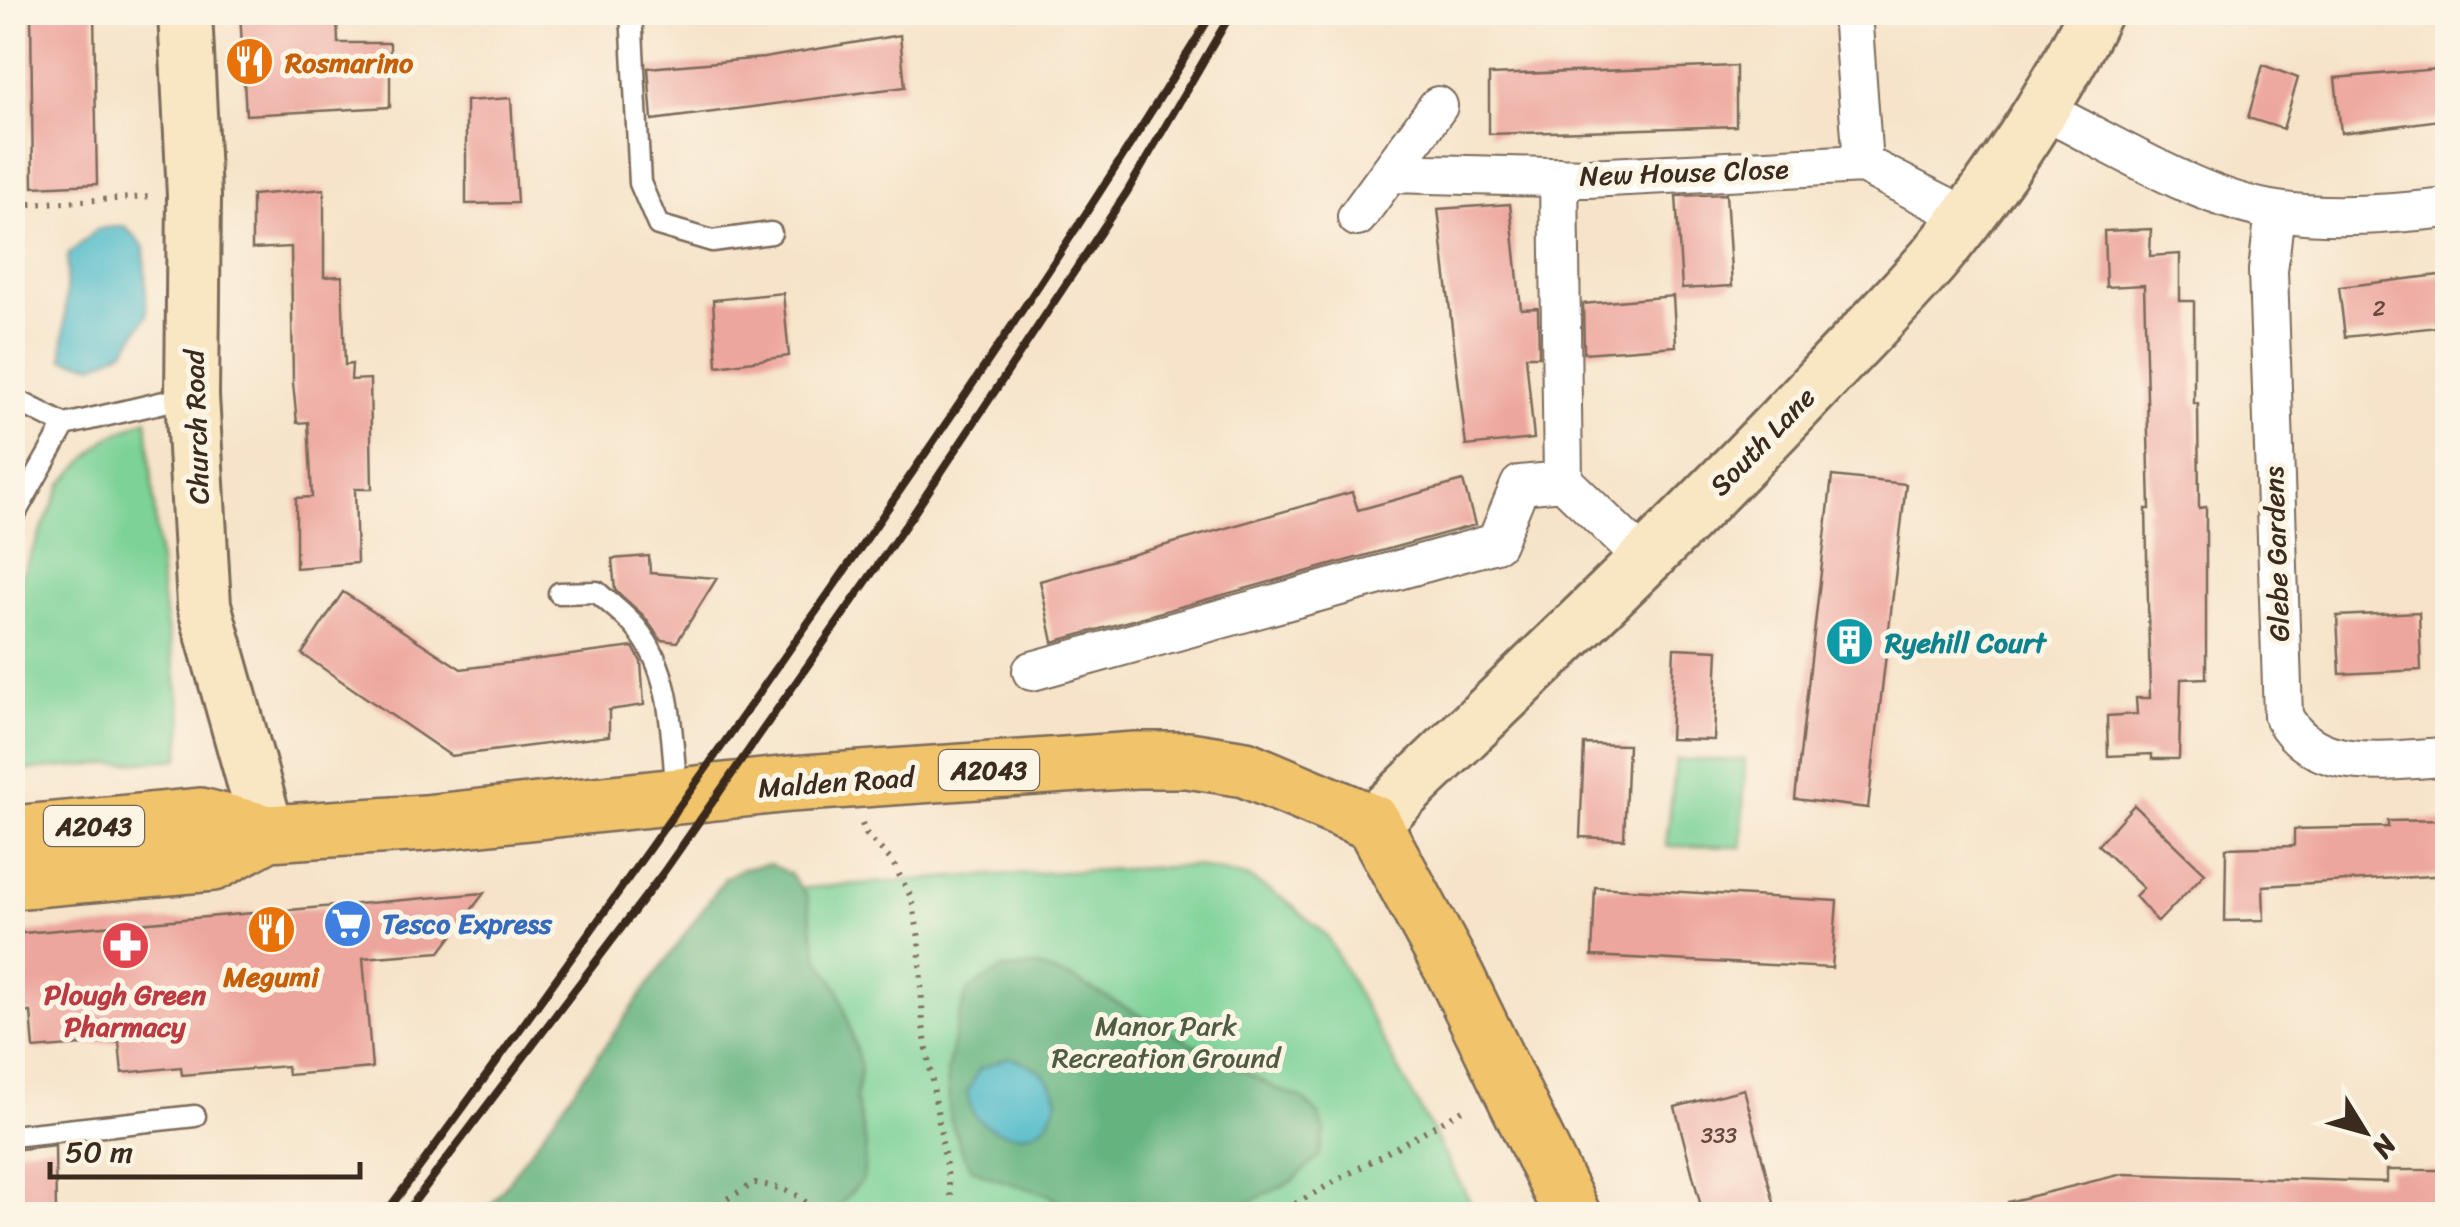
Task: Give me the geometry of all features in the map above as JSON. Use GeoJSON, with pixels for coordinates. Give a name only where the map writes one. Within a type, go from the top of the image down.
{"type":"FeatureCollection","features":[{"type":"Feature","properties":{"kind":"main road","name":"Malden Road"},"geometry":{"type":"LineString","coordinates":[[12,834],[200,816],[268,832],[425,822],[846,780],[1188,760],[1245,769],[1373,823]]}},
{"type":"Feature","properties":{"kind":"main road"},"geometry":{"type":"LineString","coordinates":[[1373,823],[1456,976],[1572,1214]]}},
{"type":"Feature","properties":{"kind":"main road","name":"Malden Road"},"geometry":{"type":"LineString","coordinates":[[12,881],[213,863],[268,832]]}},
{"type":"Feature","properties":{"kind":"street","name":"Church Road"},"geometry":{"type":"LineString","coordinates":[[184,12],[194,196],[192,396],[204,605],[268,832]]}},
{"type":"Feature","properties":{"kind":"street"},"geometry":{"type":"LineString","coordinates":[[1852,12],[1862,164]]}},
{"type":"Feature","properties":{"kind":"street","name":"South Lane"},"geometry":{"type":"LineString","coordinates":[[1373,823],[1646,561],[1932,261],[2043,110],[2095,12]]}},
{"type":"Feature","properties":{"kind":"street"},"geometry":{"type":"LineString","coordinates":[[1357,217],[1438,106]]}},
{"type":"Feature","properties":{"kind":"street"},"geometry":{"type":"LineString","coordinates":[[2043,110],[2175,175],[2275,211],[2340,215],[2448,208]]}},
{"type":"Feature","properties":{"kind":"street","name":"New House Close"},"geometry":{"type":"LineString","coordinates":[[1390,173],[1559,177],[1862,164],[1967,217]]}},
{"type":"Feature","properties":{"kind":"street"},"geometry":{"type":"LineString","coordinates":[[1559,177],[1563,481],[1646,561]]}},
{"type":"Feature","properties":{"kind":"street","name":"Glebe Gardens"},"geometry":{"type":"LineString","coordinates":[[2275,211],[2268,271],[2283,716],[2306,746],[2326,755],[2357,761],[2448,757]]}},
{"type":"Feature","properties":{"kind":"street"},"geometry":{"type":"LineString","coordinates":[[1032,672],[1496,542],[1520,485],[1563,481]]}},
{"type":"Feature","properties":{"kind":"lane"},"geometry":{"type":"LineString","coordinates":[[631,12],[640,183],[658,225],[712,241],[770,233]]}},
{"type":"Feature","properties":{"kind":"lane"},"geometry":{"type":"LineString","coordinates":[[12,398],[65,425],[192,396]]}},
{"type":"Feature","properties":{"kind":"lane"},"geometry":{"type":"LineString","coordinates":[[12,520],[65,425]]}},
{"type":"Feature","properties":{"kind":"lane"},"geometry":{"type":"LineString","coordinates":[[559,594],[597,592],[636,627],[652,651],[664,679],[678,796]]}},
{"type":"Feature","properties":{"kind":"lane"},"geometry":{"type":"LineString","coordinates":[[12,1136],[195,1116]]}},
{"type":"Feature","properties":{"kind":"path"},"geometry":{"type":"LineString","coordinates":[[12,201],[13,205],[166,196]]}},
{"type":"Feature","properties":{"kind":"path"},"geometry":{"type":"LineString","coordinates":[[846,780],[866,834],[892,860],[912,899],[919,938],[924,1026],[953,1208]]}},
{"type":"Feature","properties":{"kind":"path"},"geometry":{"type":"LineString","coordinates":[[1277,1214],[1426,1133],[1508,1082]]}},
{"type":"Feature","properties":{"kind":"path"},"geometry":{"type":"LineString","coordinates":[[700,1214],[755,1183],[784,1188],[810,1205],[814,1214]]}},
{"type":"Feature","properties":{"kind":"path"},"geometry":{"type":"LineString","coordinates":[[903,1214],[953,1208],[1004,1208],[1031,1214]]}},
{"type":"Feature","properties":{"kind":"green space"},"geometry":{"type":"Polygon","coordinates":[[[147,419],[162,598],[183,720],[179,759],[13,771],[13,595],[62,484],[106,439],[147,419]]]}},
{"type":"Feature","properties":{"kind":"green space"},"geometry":{"type":"Polygon","coordinates":[[[1676,760],[1745,760],[1742,847],[1666,846],[1676,760]]]}},
{"type":"Feature","properties":{"kind":"green space"},"geometry":{"type":"Polygon","coordinates":[[[770,864],[790,874],[807,896],[818,957],[839,990],[861,1068],[856,1099],[866,1145],[863,1179],[832,1214],[485,1214],[725,878],[744,868],[770,864]]]}},
{"type":"Feature","properties":{"kind":"green space","name":"Manor Park Recreation Ground"},"geometry":{"type":"Polygon","coordinates":[[[1193,866],[1249,878],[1288,902],[1326,935],[1472,1205],[1452,1214],[508,1214],[736,893],[970,876],[1193,866]]]}},
{"type":"Feature","properties":{"kind":"green space"},"geometry":{"type":"Polygon","coordinates":[[[1035,966],[1073,979],[1279,1090],[1302,1098],[1319,1115],[1325,1132],[1318,1158],[1291,1182],[1225,1214],[1076,1214],[1048,1195],[971,1167],[950,1118],[947,1073],[957,1023],[968,990],[1001,970],[1035,966]]]}},
{"type":"Feature","properties":{"kind":"water"},"geometry":{"type":"Polygon","coordinates":[[[124,226],[144,246],[147,316],[125,350],[95,365],[63,359],[68,255],[97,229],[124,226]]]}},
{"type":"Feature","properties":{"kind":"water"},"geometry":{"type":"Polygon","coordinates":[[[1009,1057],[1040,1071],[1058,1099],[1048,1121],[1031,1132],[1011,1134],[991,1128],[975,1116],[970,1105],[967,1093],[979,1069],[1009,1057]]]}},
{"type":"Feature","properties":{"kind":"building"},"geometry":{"type":"Polygon","coordinates":[[[31,12],[94,12],[97,184],[33,187],[31,12]]]}},
{"type":"Feature","properties":{"kind":"building"},"geometry":{"type":"Polygon","coordinates":[[[240,12],[337,15],[338,43],[390,43],[390,107],[246,115],[240,12]]]}},
{"type":"Feature","properties":{"kind":"building"},"geometry":{"type":"Polygon","coordinates":[[[900,35],[905,87],[652,120],[648,68],[764,58],[900,35]]]}},
{"type":"Feature","properties":{"kind":"building"},"geometry":{"type":"Polygon","coordinates":[[[2263,65],[2298,78],[2283,129],[2248,118],[2263,65]]]}},
{"type":"Feature","properties":{"kind":"building"},"geometry":{"type":"Polygon","coordinates":[[[1736,66],[1736,126],[1489,134],[1489,75],[1736,66]]]}},
{"type":"Feature","properties":{"kind":"building"},"geometry":{"type":"Polygon","coordinates":[[[2448,68],[2448,119],[2341,133],[2335,78],[2448,68]]]}},
{"type":"Feature","properties":{"kind":"building"},"geometry":{"type":"Polygon","coordinates":[[[511,98],[517,203],[466,204],[466,101],[511,98]]]}},
{"type":"Feature","properties":{"kind":"building"},"geometry":{"type":"Polygon","coordinates":[[[324,189],[324,277],[342,276],[345,365],[352,364],[351,380],[370,379],[372,489],[355,489],[357,563],[296,568],[296,498],[312,497],[308,422],[297,423],[293,383],[291,247],[252,249],[252,195],[324,189]]]}},
{"type":"Feature","properties":{"kind":"building"},"geometry":{"type":"Polygon","coordinates":[[[1726,194],[1732,286],[1682,289],[1676,196],[1726,194]]]}},
{"type":"Feature","properties":{"kind":"building"},"geometry":{"type":"Polygon","coordinates":[[[1510,204],[1521,309],[1538,308],[1539,356],[1526,356],[1534,439],[1466,446],[1438,209],[1510,204]]]}},
{"type":"Feature","properties":{"kind":"building"},"geometry":{"type":"Polygon","coordinates":[[[2151,229],[2150,256],[2180,254],[2180,301],[2194,301],[2199,508],[2206,507],[2206,678],[2181,679],[2179,759],[2152,759],[2152,754],[2108,756],[2107,716],[2137,714],[2136,698],[2150,698],[2146,509],[2150,509],[2144,285],[2106,287],[2104,231],[2151,229]]]}},
{"type":"Feature","properties":{"kind":"building"},"geometry":{"type":"Polygon","coordinates":[[[2448,274],[2448,326],[2345,337],[2339,287],[2448,274]]]}},
{"type":"Feature","properties":{"kind":"building"},"geometry":{"type":"Polygon","coordinates":[[[783,293],[789,356],[717,366],[713,300],[783,293]]]}},
{"type":"Feature","properties":{"kind":"building"},"geometry":{"type":"Polygon","coordinates":[[[1673,296],[1676,346],[1584,353],[1583,304],[1673,296]]]}},
{"type":"Feature","properties":{"kind":"building","name":"Ryehill Court"},"geometry":{"type":"Polygon","coordinates":[[[1832,476],[1906,484],[1868,808],[1795,799],[1832,476]]]}},
{"type":"Feature","properties":{"kind":"building"},"geometry":{"type":"Polygon","coordinates":[[[1463,481],[1475,525],[1053,642],[1040,581],[1352,492],[1358,510],[1463,481]]]}},
{"type":"Feature","properties":{"kind":"building"},"geometry":{"type":"Polygon","coordinates":[[[649,556],[650,573],[717,578],[677,642],[661,640],[643,615],[615,590],[612,559],[649,556]]]}},
{"type":"Feature","properties":{"kind":"building"},"geometry":{"type":"Polygon","coordinates":[[[343,592],[461,669],[633,647],[641,662],[644,705],[609,710],[609,736],[451,756],[302,654],[343,592]]]}},
{"type":"Feature","properties":{"kind":"building"},"geometry":{"type":"Polygon","coordinates":[[[2419,612],[2421,670],[2340,674],[2337,616],[2419,612]]]}},
{"type":"Feature","properties":{"kind":"building"},"geometry":{"type":"Polygon","coordinates":[[[1674,648],[1718,650],[1714,740],[1670,739],[1674,648]]]}},
{"type":"Feature","properties":{"kind":"building"},"geometry":{"type":"Polygon","coordinates":[[[1584,744],[1628,745],[1624,839],[1580,837],[1584,744]]]}},
{"type":"Feature","properties":{"kind":"building"},"geometry":{"type":"Polygon","coordinates":[[[2134,805],[2205,873],[2158,922],[2135,896],[2143,888],[2098,845],[2134,805]]]}},
{"type":"Feature","properties":{"kind":"building"},"geometry":{"type":"Polygon","coordinates":[[[2448,820],[2448,875],[2263,886],[2264,920],[2225,921],[2226,848],[2294,846],[2294,829],[2388,827],[2388,821],[2448,820]]]}},
{"type":"Feature","properties":{"kind":"building"},"geometry":{"type":"Polygon","coordinates":[[[1595,887],[1837,901],[1832,968],[1592,956],[1595,887]]]}},
{"type":"Feature","properties":{"kind":"building"},"geometry":{"type":"Polygon","coordinates":[[[484,893],[440,952],[363,958],[372,1068],[288,1075],[287,1066],[182,1075],[181,1067],[122,1073],[119,1042],[34,1049],[31,1012],[12,1013],[12,934],[484,893]]]}},
{"type":"Feature","properties":{"kind":"building"},"geometry":{"type":"Polygon","coordinates":[[[1744,1089],[1777,1214],[1703,1214],[1675,1107],[1744,1089]]]}},
{"type":"Feature","properties":{"kind":"building"},"geometry":{"type":"Polygon","coordinates":[[[55,1145],[56,1214],[12,1214],[12,1150],[55,1145]]]}},
{"type":"Feature","properties":{"kind":"building"},"geometry":{"type":"Polygon","coordinates":[[[2387,1170],[2448,1170],[2448,1214],[2010,1214],[2008,1202],[2123,1174],[2387,1182],[2387,1170]]]}},
{"type":"Feature","properties":{"kind":"railway"},"geometry":{"type":"LineString","coordinates":[[385,1214],[642,858],[902,487],[1061,252],[1213,12]]}},
{"type":"Feature","properties":{"kind":"railway"},"geometry":{"type":"LineString","coordinates":[[405,1214],[663,873],[914,513],[1127,192],[1232,12]]}},
{"type":"Feature","properties":{"kind":"place","name":"Rosmarino"},"geometry":{"type":"Point","coordinates":[250,62]}},
{"type":"Feature","properties":{"kind":"place","name":"Ryehill Court"},"geometry":{"type":"Point","coordinates":[1850,642]}},
{"type":"Feature","properties":{"kind":"place","name":"Tesco Express"},"geometry":{"type":"Point","coordinates":[347,923]}},
{"type":"Feature","properties":{"kind":"place","name":"Megumi"},"geometry":{"type":"Point","coordinates":[271,929]}},
{"type":"Feature","properties":{"kind":"place","name":"Plough Green Pharmacy"},"geometry":{"type":"Point","coordinates":[125,946]}}]}
